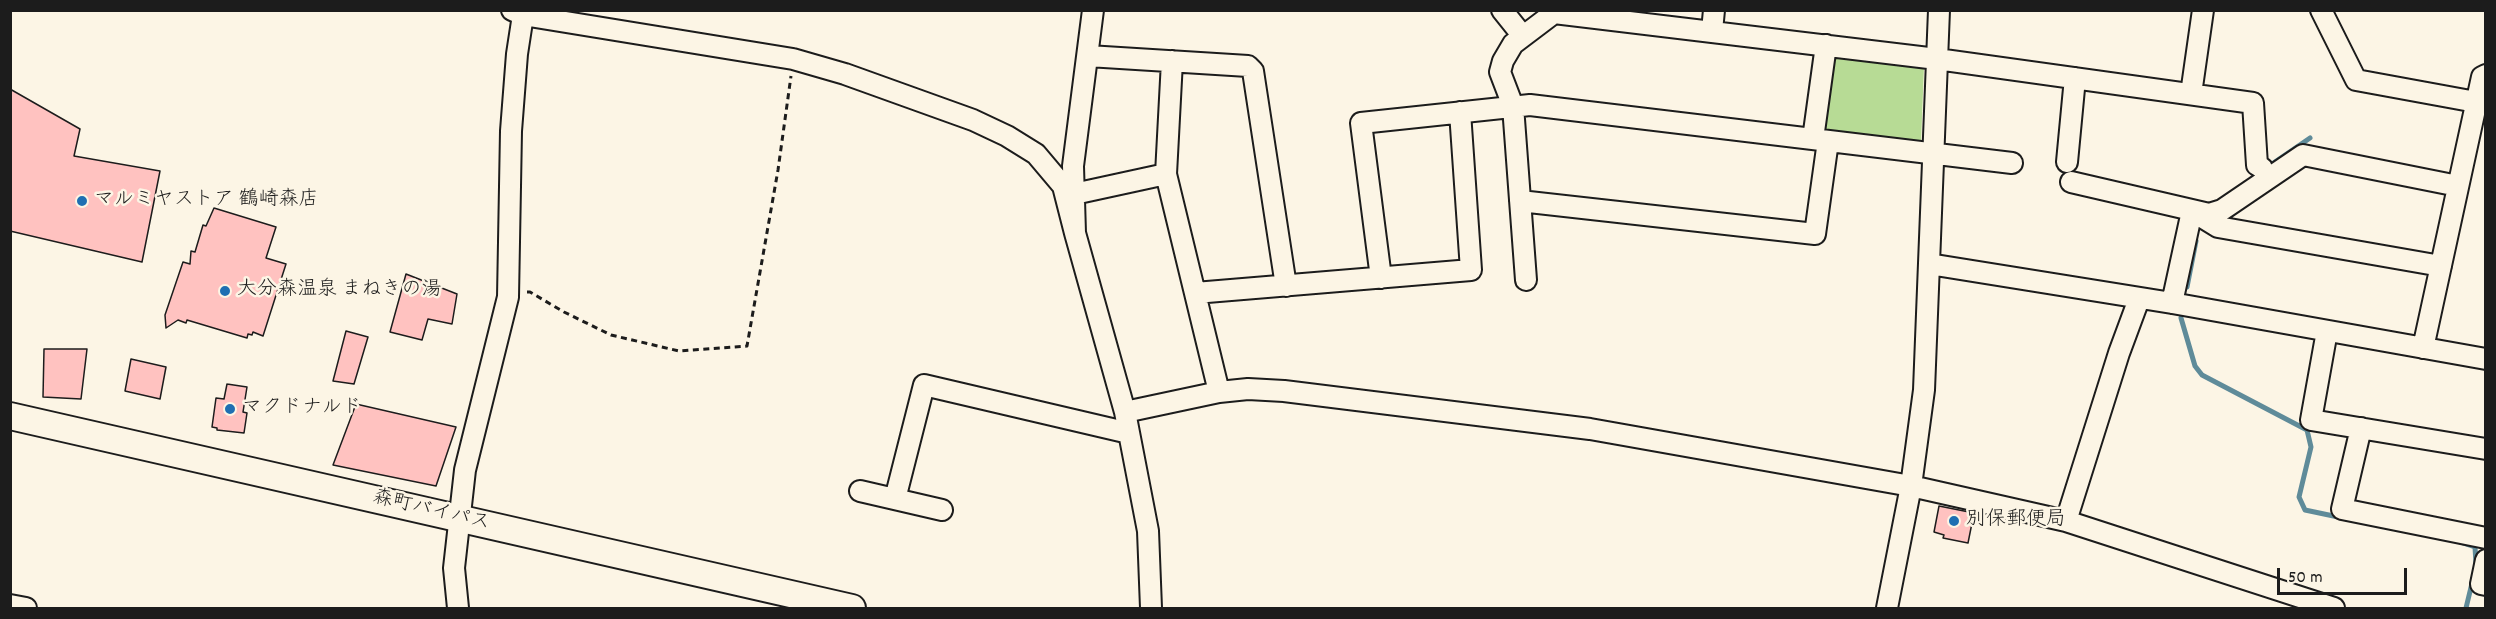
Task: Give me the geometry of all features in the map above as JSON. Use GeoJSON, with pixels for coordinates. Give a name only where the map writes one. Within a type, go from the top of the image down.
{"type":"FeatureCollection","features":[{"type":"Feature","properties":{"kind":"main road","name":"森町バイパス"},"geometry":{"type":"LineString","coordinates":[[10,416],[852,609]]}},
{"type":"Feature","properties":{"kind":"street"},"geometry":{"type":"LineString","coordinates":[[1076,233],[1073,166],[1093,10]]}},
{"type":"Feature","properties":{"kind":"street"},"geometry":{"type":"LineString","coordinates":[[1502,10],[1522,35]]}},
{"type":"Feature","properties":{"kind":"street"},"geometry":{"type":"LineString","coordinates":[[1712,32],[1714,10]]}},
{"type":"Feature","properties":{"kind":"street"},"geometry":{"type":"LineString","coordinates":[[1887,609],[1911,486],[1924,390],[1939,10]]}},
{"type":"Feature","properties":{"kind":"street"},"geometry":{"type":"LineString","coordinates":[[2191,94],[2203,10]]}},
{"type":"Feature","properties":{"kind":"street"},"geometry":{"type":"LineString","coordinates":[[2321,10],[2356,80],[2476,102]]}},
{"type":"Feature","properties":{"kind":"street"},"geometry":{"type":"LineString","coordinates":[[458,609],[454,568],[465,470],[508,297],[511,249],[508,225],[512,195],[511,132],[517,54],[515,12],[793,59],[845,74],[973,120],[1036,154],[1063,186],[1125,412],[1148,531],[1150,609]]}},
{"type":"Feature","properties":{"kind":"street"},"geometry":{"type":"LineString","coordinates":[[1526,280],[1513,106],[1500,72],[1503,61],[1513,44],[1554,13],[1937,59],[2253,103],[2257,165],[2262,168]]}},
{"type":"Feature","properties":{"kind":"street"},"geometry":{"type":"LineString","coordinates":[[1520,201],[1815,234],[1826,45]]}},
{"type":"Feature","properties":{"kind":"street"},"geometry":{"type":"LineString","coordinates":[[1088,56],[1248,66],[1253,71],[1286,286]]}},
{"type":"Feature","properties":{"kind":"street"},"geometry":{"type":"LineString","coordinates":[[1172,61],[1166,174],[1219,392]]}},
{"type":"Feature","properties":{"kind":"street"},"geometry":{"type":"LineString","coordinates":[[2423,348],[2476,102],[2482,77],[2486,75]]}},
{"type":"Feature","properties":{"kind":"street"},"geometry":{"type":"LineString","coordinates":[[2067,162],[2075,78]]}},
{"type":"Feature","properties":{"kind":"street"},"geometry":{"type":"LineString","coordinates":[[1381,278],[1361,123],[1530,105],[2012,163]]}},
{"type":"Feature","properties":{"kind":"street"},"geometry":{"type":"LineString","coordinates":[[1195,293],[1471,270],[1460,112]]}},
{"type":"Feature","properties":{"kind":"street"},"geometry":{"type":"LineString","coordinates":[[2071,182],[2209,214],[2222,210],[2303,155],[2458,186]]}},
{"type":"Feature","properties":{"kind":"street"},"geometry":{"type":"LineString","coordinates":[[1074,194],[1166,174]]}},
{"type":"Feature","properties":{"kind":"street"},"geometry":{"type":"LineString","coordinates":[[2192,211],[2218,227],[2441,266]]}},
{"type":"Feature","properties":{"kind":"street"},"geometry":{"type":"LineString","coordinates":[[2172,303],[2192,211]]}},
{"type":"Feature","properties":{"kind":"street"},"geometry":{"type":"LineString","coordinates":[[1929,264],[2172,303],[2486,359]]}},
{"type":"Feature","properties":{"kind":"street"},"geometry":{"type":"LineString","coordinates":[[2066,521],[2119,353],[2139,299]]}},
{"type":"Feature","properties":{"kind":"street"},"geometry":{"type":"LineString","coordinates":[[2327,331],[2311,420],[2486,449]]}},
{"type":"Feature","properties":{"kind":"street"},"geometry":{"type":"LineString","coordinates":[[895,499],[924,385],[1129,433]]}},
{"type":"Feature","properties":{"kind":"street"},"geometry":{"type":"LineString","coordinates":[[1125,412],[1219,392],[1248,389],[1284,391],[1590,429],[1911,486],[2066,521],[2334,609]]}},
{"type":"Feature","properties":{"kind":"street"},"geometry":{"type":"LineString","coordinates":[[2361,428],[2342,509],[2486,538]]}},
{"type":"Feature","properties":{"kind":"street"},"geometry":{"type":"LineString","coordinates":[[860,491],[942,510]]}},
{"type":"Feature","properties":{"kind":"street"},"geometry":{"type":"LineString","coordinates":[[2486,560],[2481,584],[2486,585]]}},
{"type":"Feature","properties":{"kind":"street"},"geometry":{"type":"LineString","coordinates":[[10,605],[26,609]]}},
{"type":"Feature","properties":{"kind":"path"},"geometry":{"type":"LineString","coordinates":[[508,297],[530,292],[611,335],[679,351],[747,346],[778,170],[793,59]]}},
{"type":"Feature","properties":{"kind":"green space"},"geometry":{"type":"Polygon","coordinates":[[[1835,54],[1924,66],[1921,143],[1825,132],[1821,126],[1835,54]]]}},
{"type":"Feature","properties":{"kind":"building","name":"マルミヤストア 鶴崎森店"},"geometry":{"type":"Polygon","coordinates":[[[10,89],[80,129],[74,156],[160,171],[142,262],[10,231],[10,89]]]}},
{"type":"Feature","properties":{"kind":"building","name":"大分森温泉 まねきの湯"},"geometry":{"type":"Polygon","coordinates":[[[214,208],[276,227],[266,258],[286,264],[263,336],[253,332],[252,335],[248,334],[247,338],[187,320],[186,323],[178,320],[166,328],[165,315],[183,262],[190,264],[191,251],[195,252],[203,225],[206,226],[214,208]]]}},
{"type":"Feature","properties":{"kind":"building"},"geometry":{"type":"Polygon","coordinates":[[[406,274],[457,294],[452,324],[428,319],[422,340],[390,332],[406,274]]]}},
{"type":"Feature","properties":{"kind":"building"},"geometry":{"type":"Polygon","coordinates":[[[346,331],[368,337],[354,384],[333,381],[346,331]]]}},
{"type":"Feature","properties":{"kind":"building"},"geometry":{"type":"Polygon","coordinates":[[[44,349],[87,349],[81,399],[43,397],[44,349]]]}},
{"type":"Feature","properties":{"kind":"building"},"geometry":{"type":"Polygon","coordinates":[[[131,359],[166,367],[160,399],[125,391],[131,359]]]}},
{"type":"Feature","properties":{"kind":"building","name":"マクドナルド"},"geometry":{"type":"Polygon","coordinates":[[[227,384],[247,387],[243,412],[247,413],[244,433],[217,430],[212,427],[216,398],[224,399],[227,384]]]}},
{"type":"Feature","properties":{"kind":"building"},"geometry":{"type":"Polygon","coordinates":[[[356,404],[456,427],[436,486],[333,465],[356,404]]]}},
{"type":"Feature","properties":{"kind":"building","name":"別保郵便局"},"geometry":{"type":"Polygon","coordinates":[[[1939,506],[1974,513],[1968,543],[1943,538],[1944,535],[1934,532],[1939,506]]]}},
{"type":"Feature","properties":{"kind":"waterway"},"geometry":{"type":"LineString","coordinates":[[2272,164],[2310,138]]}},
{"type":"Feature","properties":{"kind":"waterway"},"geometry":{"type":"LineString","coordinates":[[2187,287],[2196,241]]}},
{"type":"Feature","properties":{"kind":"waterway"},"geometry":{"type":"LineString","coordinates":[[2181,318],[2195,366],[2202,375],[2307,430],[2311,447],[2299,497],[2305,510],[2343,518]]}},
{"type":"Feature","properties":{"kind":"waterway"},"geometry":{"type":"LineString","coordinates":[[2460,542],[2475,547],[2476,564]]}},
{"type":"Feature","properties":{"kind":"waterway"},"geometry":{"type":"LineString","coordinates":[[2466,608],[2473,579]]}},
{"type":"Feature","properties":{"kind":"place","name":"マルミヤストア 鶴崎森店"},"geometry":{"type":"Point","coordinates":[82,201]}},
{"type":"Feature","properties":{"kind":"place","name":"大分森温泉 まねきの湯"},"geometry":{"type":"Point","coordinates":[225,291]}},
{"type":"Feature","properties":{"kind":"place","name":"マクドナルド"},"geometry":{"type":"Point","coordinates":[230,409]}},
{"type":"Feature","properties":{"kind":"place","name":"別保郵便局"},"geometry":{"type":"Point","coordinates":[1954,521]}}]}
